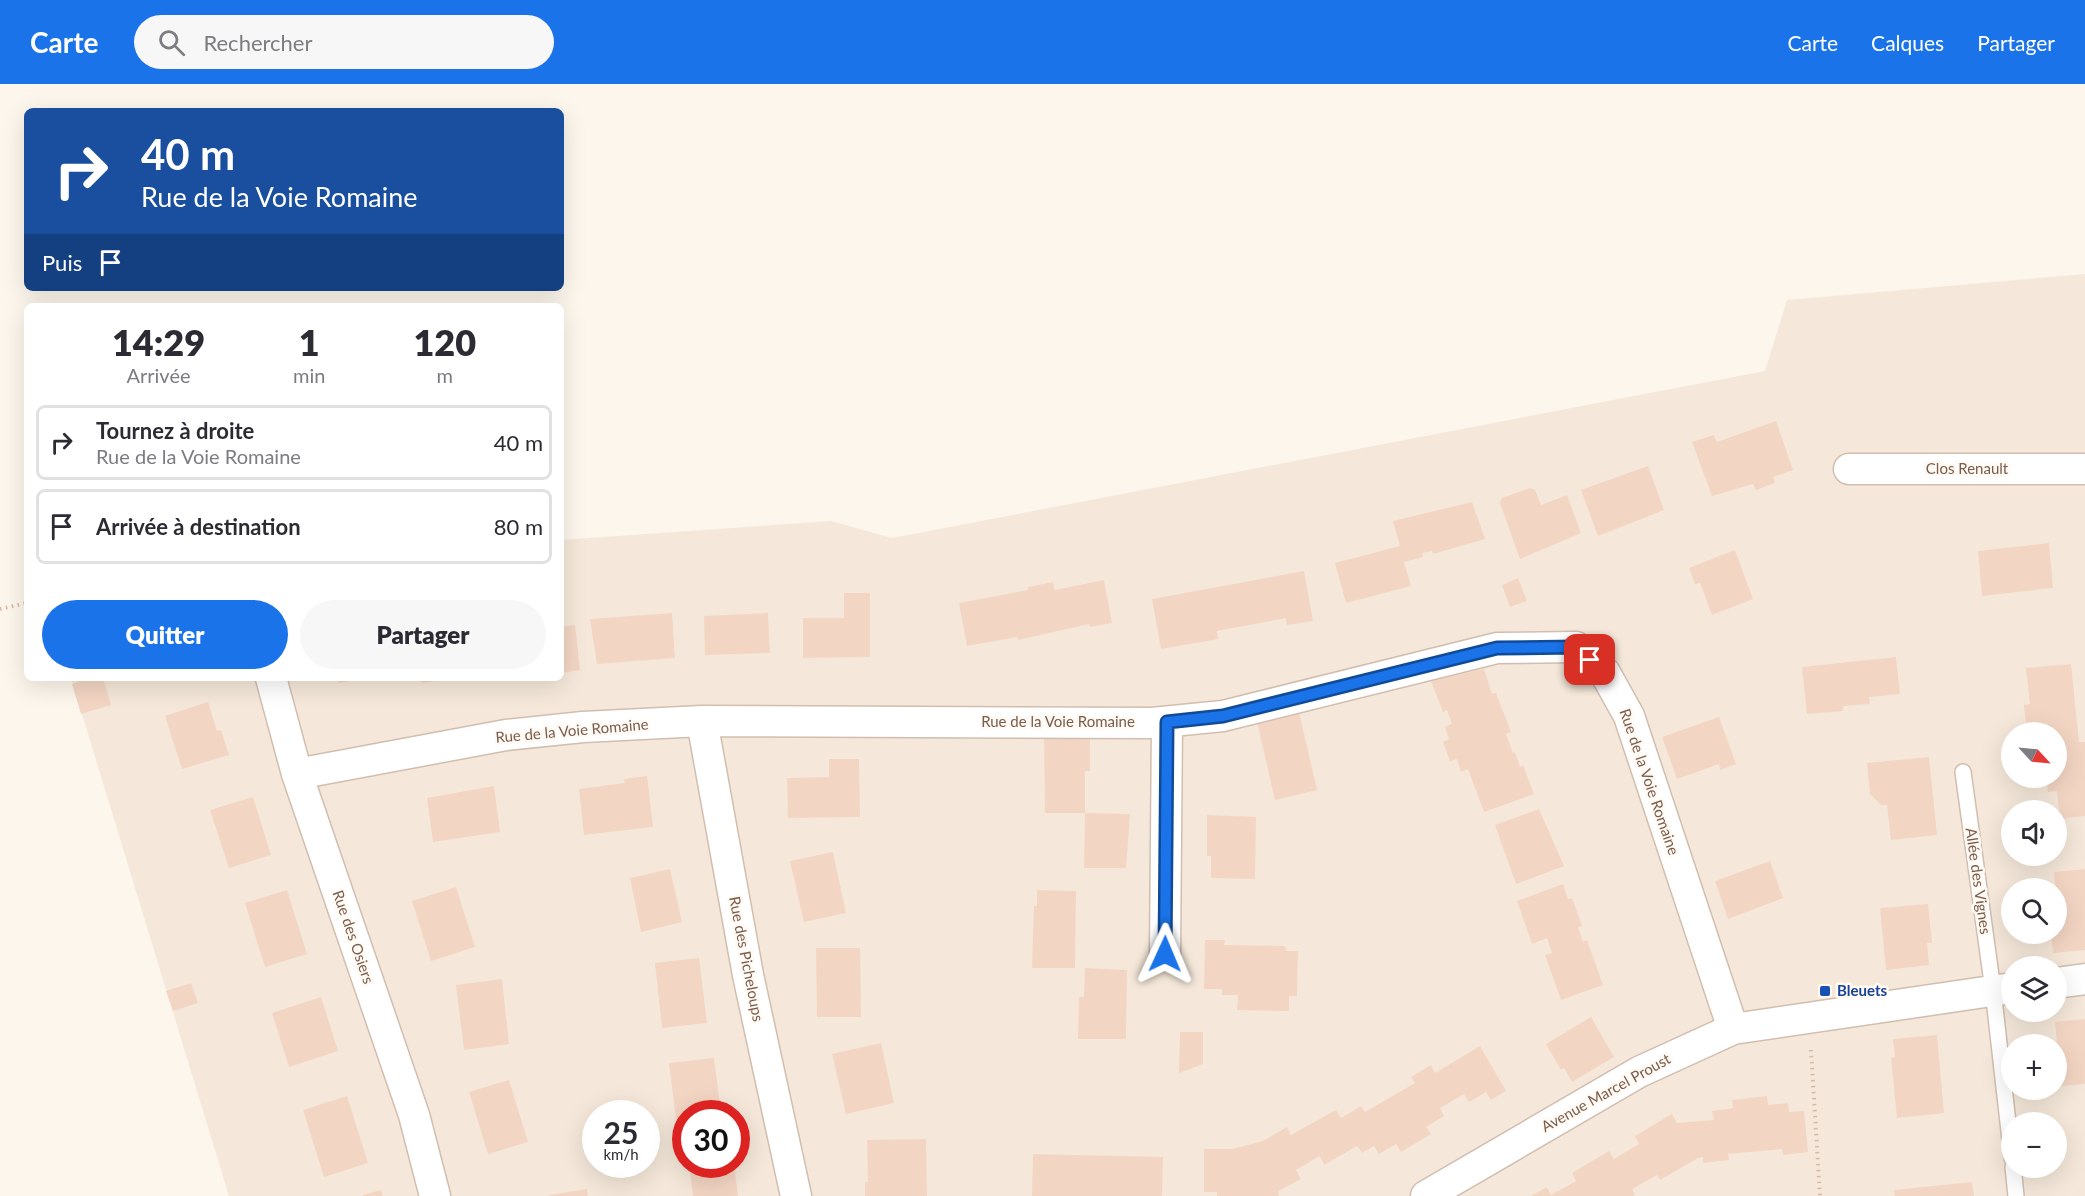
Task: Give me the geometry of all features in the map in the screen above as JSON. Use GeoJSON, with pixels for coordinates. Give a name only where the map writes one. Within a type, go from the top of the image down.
{"type":"FeatureCollection","features":[{"type":"Feature","properties":{"kind":"street","name":"Clos Renault"},"geometry":{"type":"LineString","coordinates":[[1849,469],[2085,469]]}},
{"type":"Feature","properties":{"kind":"street","name":"Rue de la Voie Romaine"},"geometry":{"type":"LineString","coordinates":[[297,774],[506,735],[583,727],[702,721],[1167,722],[1223,716],[1497,648],[1576,647],[1605,673],[1629,716],[1733,1029]]}},
{"type":"Feature","properties":{"kind":"street","name":"Rue des Osiers"},"geometry":{"type":"LineString","coordinates":[[272,681],[297,774],[414,1115],[435,1196]]}},
{"type":"Feature","properties":{"kind":"street","name":"Rue des Picheloups"},"geometry":{"type":"LineString","coordinates":[[702,721],[748,975],[796,1196]]}},
{"type":"Feature","properties":{"kind":"street"},"geometry":{"type":"LineString","coordinates":[[1165,954],[1167,722]]}},
{"type":"Feature","properties":{"kind":"street"},"geometry":{"type":"LineString","coordinates":[[2067,981],[2085,979]]}},
{"type":"Feature","properties":{"kind":"street","name":"Avenue Marcel Proust"},"geometry":{"type":"LineString","coordinates":[[1426,1196],[1639,1071],[1733,1029],[2001,989]]}},
{"type":"Feature","properties":{"kind":"lane","name":"Allée des Vignes"},"geometry":{"type":"LineString","coordinates":[[1963,772],[2001,983]]}},
{"type":"Feature","properties":{"kind":"lane","name":"Allée des Vignes"},"geometry":{"type":"LineString","coordinates":[[2004,1022],[2009,1112]]}},
{"type":"Feature","properties":{"kind":"lane"},"geometry":{"type":"LineString","coordinates":[[2014,1178],[2016,1196]]}},
{"type":"Feature","properties":{"kind":"path"},"geometry":{"type":"LineString","coordinates":[[0,609],[24,604]]}},
{"type":"Feature","properties":{"kind":"path"},"geometry":{"type":"LineString","coordinates":[[1809,1016],[1820,1196]]}},
{"type":"Feature","properties":{"kind":"shaded area"},"geometry":{"type":"Polygon","coordinates":[[[2085,274],[2085,1196],[229,1196],[72,681],[564,681],[564,540],[831,521],[892,538],[1765,371],[1787,300],[2085,274]]]}},
{"type":"Feature","properties":{"kind":"building"},"geometry":{"type":"Polygon","coordinates":[[[1776,421],[1793,470],[1773,477],[1775,483],[1756,490],[1753,484],[1712,496],[1692,442],[1714,435],[1717,442],[1776,421]]]}},
{"type":"Feature","properties":{"kind":"building"},"geometry":{"type":"Polygon","coordinates":[[[1648,466],[1664,510],[1598,536],[1581,490],[1648,466]]]}},
{"type":"Feature","properties":{"kind":"building"},"geometry":{"type":"Polygon","coordinates":[[[1530,488],[1535,490],[1541,505],[1567,495],[1581,533],[1520,559],[1500,503],[1502,498],[1530,488]]]}},
{"type":"Feature","properties":{"kind":"building"},"geometry":{"type":"Polygon","coordinates":[[[1472,502],[1485,539],[1433,554],[1432,551],[1422,553],[1423,557],[1404,562],[1411,586],[1346,603],[1335,563],[1400,546],[1393,521],[1472,502]]]}},
{"type":"Feature","properties":{"kind":"building"},"geometry":{"type":"Polygon","coordinates":[[[2049,543],[2053,588],[1982,596],[1978,551],[2049,543]]]}},
{"type":"Feature","properties":{"kind":"building"},"geometry":{"type":"Polygon","coordinates":[[[1735,550],[1753,599],[1712,615],[1700,583],[1695,584],[1689,568],[1735,550]]]}},
{"type":"Feature","properties":{"kind":"building"},"geometry":{"type":"Polygon","coordinates":[[[1304,571],[1313,621],[1287,625],[1286,618],[1217,631],[1218,639],[1161,649],[1152,599],[1304,571]]]}},
{"type":"Feature","properties":{"kind":"building"},"geometry":{"type":"Polygon","coordinates":[[[1518,578],[1527,601],[1510,607],[1502,585],[1518,578]]]}},
{"type":"Feature","properties":{"kind":"building"},"geometry":{"type":"Polygon","coordinates":[[[1104,580],[1112,623],[1090,627],[1089,624],[1018,640],[1017,637],[967,646],[959,603],[1028,590],[1028,587],[1053,582],[1055,590],[1104,580]]]}},
{"type":"Feature","properties":{"kind":"building"},"geometry":{"type":"Polygon","coordinates":[[[844,593],[870,593],[870,657],[803,658],[803,618],[844,618],[844,593]]]}},
{"type":"Feature","properties":{"kind":"building"},"geometry":{"type":"Polygon","coordinates":[[[672,613],[675,658],[597,664],[590,619],[672,613]]]}},
{"type":"Feature","properties":{"kind":"building"},"geometry":{"type":"Polygon","coordinates":[[[768,613],[770,653],[705,655],[704,616],[768,613]]]}},
{"type":"Feature","properties":{"kind":"building"},"geometry":{"type":"Polygon","coordinates":[[[575,625],[580,670],[564,673],[564,627],[575,625]]]}},
{"type":"Feature","properties":{"kind":"building"},"geometry":{"type":"Polygon","coordinates":[[[1896,657],[1900,694],[1869,697],[1870,704],[1843,706],[1843,711],[1807,714],[1802,667],[1896,657]]]}},
{"type":"Feature","properties":{"kind":"building"},"geometry":{"type":"Polygon","coordinates":[[[2071,664],[2079,742],[2085,742],[2085,816],[2067,818],[2067,800],[2058,800],[2057,791],[2048,792],[2047,788],[2067,788],[2067,722],[2026,722],[2024,705],[2030,704],[2026,668],[2071,664]]]}},
{"type":"Feature","properties":{"kind":"building"},"geometry":{"type":"Polygon","coordinates":[[[1484,669],[1492,694],[1496,693],[1511,732],[1506,734],[1513,753],[1515,752],[1520,767],[1523,765],[1534,794],[1484,812],[1468,769],[1461,772],[1457,759],[1450,761],[1443,742],[1449,739],[1445,727],[1452,724],[1447,710],[1443,712],[1431,681],[1484,669]]]}},
{"type":"Feature","properties":{"kind":"building"},"geometry":{"type":"Polygon","coordinates":[[[104,681],[111,705],[81,714],[72,684],[104,681]]]}},
{"type":"Feature","properties":{"kind":"building"},"geometry":{"type":"Polygon","coordinates":[[[208,702],[217,731],[221,730],[229,755],[182,769],[165,716],[208,702]]]}},
{"type":"Feature","properties":{"kind":"building"},"geometry":{"type":"Polygon","coordinates":[[[1299,712],[1317,790],[1275,800],[1257,722],[1299,712]]]}},
{"type":"Feature","properties":{"kind":"building"},"geometry":{"type":"Polygon","coordinates":[[[1719,717],[1736,764],[1720,770],[1719,764],[1677,779],[1662,737],[1719,717]]]}},
{"type":"Feature","properties":{"kind":"building"},"geometry":{"type":"Polygon","coordinates":[[[1090,733],[1090,771],[1085,771],[1085,813],[1045,813],[1044,734],[1090,733]]]}},
{"type":"Feature","properties":{"kind":"building"},"geometry":{"type":"Polygon","coordinates":[[[1929,757],[1937,835],[1891,840],[1887,805],[1881,805],[1870,794],[1867,763],[1929,757]]]}},
{"type":"Feature","properties":{"kind":"building"},"geometry":{"type":"Polygon","coordinates":[[[829,759],[859,759],[860,817],[788,818],[787,778],[829,777],[829,759]]]}},
{"type":"Feature","properties":{"kind":"building"},"geometry":{"type":"Polygon","coordinates":[[[647,776],[653,827],[584,835],[579,789],[625,783],[624,779],[647,776]]]}},
{"type":"Feature","properties":{"kind":"building"},"geometry":{"type":"Polygon","coordinates":[[[494,786],[500,832],[433,842],[427,798],[494,786]]]}},
{"type":"Feature","properties":{"kind":"building"},"geometry":{"type":"Polygon","coordinates":[[[253,797],[271,855],[229,868],[210,810],[253,797]]]}},
{"type":"Feature","properties":{"kind":"building"},"geometry":{"type":"Polygon","coordinates":[[[1539,809],[1564,866],[1516,884],[1495,825],[1539,809]]]}},
{"type":"Feature","properties":{"kind":"building"},"geometry":{"type":"Polygon","coordinates":[[[1085,813],[1130,814],[1126,868],[1084,868],[1085,813]]]}},
{"type":"Feature","properties":{"kind":"building"},"geometry":{"type":"Polygon","coordinates":[[[1207,815],[1256,817],[1255,879],[1211,878],[1211,856],[1207,856],[1207,815]]]}},
{"type":"Feature","properties":{"kind":"building"},"geometry":{"type":"Polygon","coordinates":[[[833,852],[846,913],[804,922],[790,861],[833,852]]]}},
{"type":"Feature","properties":{"kind":"building"},"geometry":{"type":"Polygon","coordinates":[[[1770,861],[1783,898],[1728,919],[1715,881],[1770,861]]]}},
{"type":"Feature","properties":{"kind":"building"},"geometry":{"type":"Polygon","coordinates":[[[670,869],[682,922],[641,932],[630,878],[670,869]]]}},
{"type":"Feature","properties":{"kind":"building"},"geometry":{"type":"Polygon","coordinates":[[[2085,869],[2085,950],[2053,953],[2052,944],[2067,944],[2067,878],[2055,878],[2054,872],[2085,869]]]}},
{"type":"Feature","properties":{"kind":"building"},"geometry":{"type":"Polygon","coordinates":[[[1563,884],[1568,899],[1572,898],[1582,926],[1578,927],[1583,942],[1587,940],[1603,985],[1561,1000],[1545,955],[1552,953],[1547,938],[1532,944],[1517,901],[1563,884]]]}},
{"type":"Feature","properties":{"kind":"building"},"geometry":{"type":"Polygon","coordinates":[[[456,887],[475,947],[431,961],[412,901],[456,887]]]}},
{"type":"Feature","properties":{"kind":"building"},"geometry":{"type":"Polygon","coordinates":[[[287,890],[307,954],[265,967],[245,903],[287,890]]]}},
{"type":"Feature","properties":{"kind":"building"},"geometry":{"type":"Polygon","coordinates":[[[1037,890],[1076,891],[1075,968],[1032,968],[1034,906],[1037,906],[1037,890]]]}},
{"type":"Feature","properties":{"kind":"building"},"geometry":{"type":"Polygon","coordinates":[[[1928,904],[1932,943],[1927,943],[1929,965],[1886,970],[1880,908],[1928,904]]]}},
{"type":"Feature","properties":{"kind":"building"},"geometry":{"type":"Polygon","coordinates":[[[1205,940],[1225,940],[1224,945],[1285,946],[1286,951],[1298,951],[1297,996],[1289,996],[1289,1011],[1237,1010],[1238,995],[1222,995],[1222,989],[1204,989],[1205,940]]]}},
{"type":"Feature","properties":{"kind":"building"},"geometry":{"type":"Polygon","coordinates":[[[816,948],[860,948],[861,1017],[817,1017],[816,948]]]}},
{"type":"Feature","properties":{"kind":"building"},"geometry":{"type":"Polygon","coordinates":[[[699,958],[707,1023],[662,1028],[655,963],[699,958]]]}},
{"type":"Feature","properties":{"kind":"building"},"geometry":{"type":"Polygon","coordinates":[[[1085,968],[1127,970],[1126,1039],[1078,1039],[1079,997],[1084,997],[1085,968]]]}},
{"type":"Feature","properties":{"kind":"building"},"geometry":{"type":"Polygon","coordinates":[[[502,979],[509,1044],[464,1050],[456,985],[502,979]]]}},
{"type":"Feature","properties":{"kind":"building"},"geometry":{"type":"Polygon","coordinates":[[[191,983],[198,1003],[173,1011],[166,991],[191,983]]]}},
{"type":"Feature","properties":{"kind":"building"},"geometry":{"type":"Polygon","coordinates":[[[321,997],[338,1051],[289,1067],[272,1013],[321,997]]]}},
{"type":"Feature","properties":{"kind":"building"},"geometry":{"type":"Polygon","coordinates":[[[1591,1017],[1614,1057],[1572,1082],[1564,1068],[1561,1070],[1546,1044],[1591,1017]]]}},
{"type":"Feature","properties":{"kind":"building"},"geometry":{"type":"Polygon","coordinates":[[[2085,1019],[2085,1084],[2067,1086],[2067,1034],[2056,1034],[2055,1022],[2085,1019]]]}},
{"type":"Feature","properties":{"kind":"building"},"geometry":{"type":"Polygon","coordinates":[[[1180,1032],[1203,1032],[1203,1064],[1179,1073],[1180,1032]]]}},
{"type":"Feature","properties":{"kind":"building"},"geometry":{"type":"Polygon","coordinates":[[[1937,1035],[1944,1113],[1897,1118],[1891,1058],[1895,1057],[1893,1039],[1937,1035]]]}},
{"type":"Feature","properties":{"kind":"building"},"geometry":{"type":"Polygon","coordinates":[[[881,1043],[894,1103],[846,1114],[832,1054],[881,1043]]]}},
{"type":"Feature","properties":{"kind":"building"},"geometry":{"type":"Polygon","coordinates":[[[1480,1046],[1506,1091],[1491,1100],[1486,1092],[1469,1102],[1464,1094],[1440,1108],[1444,1116],[1426,1127],[1431,1134],[1401,1152],[1396,1144],[1379,1154],[1374,1146],[1362,1153],[1357,1146],[1324,1165],[1320,1156],[1296,1170],[1301,1179],[1278,1191],[1279,1196],[1217,1196],[1217,1192],[1204,1192],[1204,1149],[1232,1149],[1248,1145],[1263,1141],[1287,1127],[1291,1135],[1336,1110],[1341,1118],[1361,1106],[1365,1112],[1415,1083],[1411,1077],[1431,1065],[1435,1073],[1480,1046]]]}},
{"type":"Feature","properties":{"kind":"building"},"geometry":{"type":"Polygon","coordinates":[[[714,1058],[719,1100],[674,1100],[669,1063],[714,1058]]]}},
{"type":"Feature","properties":{"kind":"building"},"geometry":{"type":"Polygon","coordinates":[[[509,1080],[528,1142],[488,1154],[469,1092],[509,1080]]]}},
{"type":"Feature","properties":{"kind":"building"},"geometry":{"type":"Polygon","coordinates":[[[347,1096],[368,1163],[324,1177],[303,1110],[347,1096]]]}},
{"type":"Feature","properties":{"kind":"building"},"geometry":{"type":"Polygon","coordinates":[[[1767,1096],[1768,1105],[1788,1103],[1789,1112],[1804,1111],[1808,1152],[1783,1155],[1782,1149],[1728,1154],[1729,1160],[1703,1163],[1703,1157],[1698,1158],[1660,1180],[1657,1175],[1632,1189],[1635,1195],[1633,1196],[1531,1196],[1547,1187],[1551,1195],[1576,1181],[1572,1173],[1609,1151],[1614,1159],[1639,1144],[1635,1136],[1672,1114],[1677,1123],[1714,1120],[1712,1111],[1733,1108],[1732,1100],[1767,1096]]]}},
{"type":"Feature","properties":{"kind":"building"},"geometry":{"type":"Polygon","coordinates":[[[926,1139],[927,1196],[865,1196],[865,1182],[868,1182],[867,1140],[926,1139]]]}},
{"type":"Feature","properties":{"kind":"building"},"geometry":{"type":"Polygon","coordinates":[[[1033,1154],[1163,1157],[1162,1196],[1032,1196],[1033,1154]]]}},
{"type":"Feature","properties":{"kind":"building"},"geometry":{"type":"Polygon","coordinates":[[[691,1178],[736,1178],[738,1196],[693,1196],[691,1178]]]}},
{"type":"Feature","properties":{"kind":"building"},"geometry":{"type":"Polygon","coordinates":[[[1972,1182],[1974,1196],[1895,1196],[1894,1190],[1972,1182]]]}},
{"type":"Feature","properties":{"kind":"building"},"geometry":{"type":"Polygon","coordinates":[[[587,1189],[588,1196],[549,1196],[549,1195],[587,1189]]]}},
{"type":"Feature","properties":{"kind":"building"},"geometry":{"type":"Polygon","coordinates":[[[381,1190],[383,1196],[363,1196],[363,1195],[381,1190]]]}},
{"type":"Feature","properties":{"kind":"place","name":"Bleuets"},"geometry":{"type":"Point","coordinates":[1825,991]}},
{"type":"Feature","properties":{"kind":"route"},"geometry":{"type":"LineString","coordinates":[[1165,954],[1167,722],[1223,716],[1497,648],[1576,647],[1590,660]]}}]}
